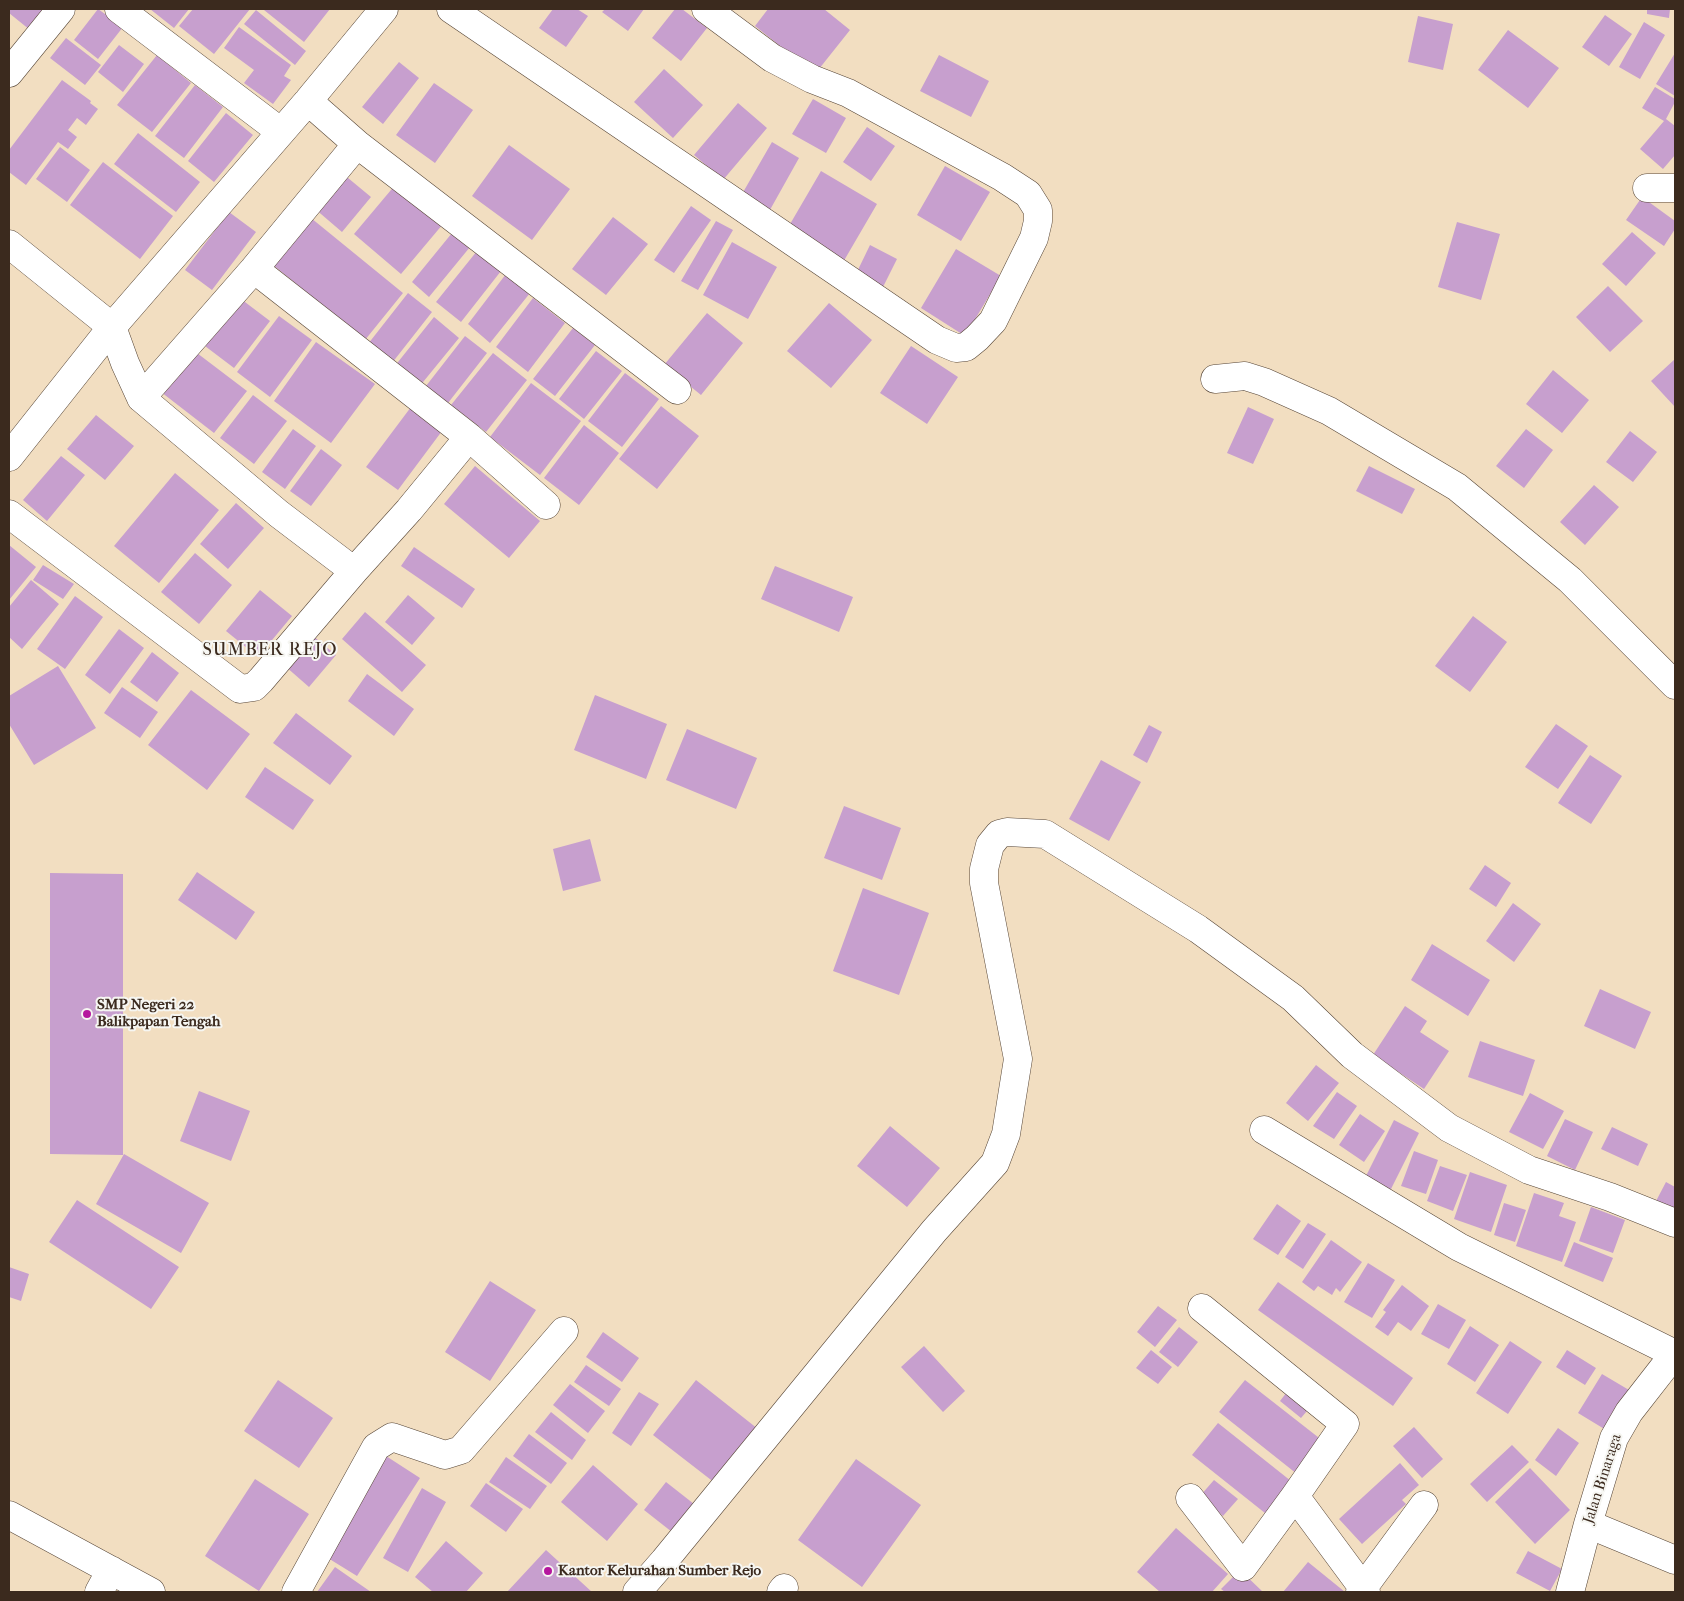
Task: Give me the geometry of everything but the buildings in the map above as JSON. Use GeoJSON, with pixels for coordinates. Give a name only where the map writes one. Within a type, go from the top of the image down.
{"type":"FeatureCollection","features":[{"type":"Feature","properties":{"kind":"street"},"geometry":{"type":"LineString","coordinates":[[9,73],[61,9]]}},
{"type":"Feature","properties":{"kind":"street"},"geometry":{"type":"LineString","coordinates":[[119,9],[281,132]]}},
{"type":"Feature","properties":{"kind":"street"},"geometry":{"type":"LineString","coordinates":[[9,457],[112,327],[308,101],[384,9]]}},
{"type":"Feature","properties":{"kind":"street"},"geometry":{"type":"LineString","coordinates":[[451,9],[937,340],[956,348],[966,347],[993,321],[1034,238],[1038,221],[1038,210],[1028,194],[1002,177],[848,93],[812,79],[772,58],[706,9]]}},
{"type":"Feature","properties":{"kind":"street"},"geometry":{"type":"LineString","coordinates":[[308,101],[357,144],[677,390]]}},
{"type":"Feature","properties":{"kind":"street"},"geometry":{"type":"LineString","coordinates":[[141,398],[254,269],[357,144]]}},
{"type":"Feature","properties":{"kind":"street"},"geometry":{"type":"LineString","coordinates":[[1647,188],[1675,188]]}},
{"type":"Feature","properties":{"kind":"street"},"geometry":{"type":"LineString","coordinates":[[9,244],[112,327],[125,363],[141,398],[279,514],[354,572]]}},
{"type":"Feature","properties":{"kind":"street"},"geometry":{"type":"LineString","coordinates":[[254,269],[469,438],[546,505]]}},
{"type":"Feature","properties":{"kind":"street"},"geometry":{"type":"LineString","coordinates":[[1214,379],[1245,376],[1264,382],[1329,411],[1457,487],[1570,580],[1675,685]]}},
{"type":"Feature","properties":{"kind":"street"},"geometry":{"type":"LineString","coordinates":[[9,514],[240,689],[248,689],[254,687],[261,680],[469,438]]}},
{"type":"Feature","properties":{"kind":"street"},"geometry":{"type":"LineString","coordinates":[[637,1592],[664,1562],[934,1232],[995,1163],[1006,1134],[1018,1058],[984,883],[984,869],[990,845],[999,834],[1007,832],[1045,834],[1198,929],[1293,998],[1352,1055],[1449,1128],[1529,1170],[1610,1197],[1675,1223]]}},
{"type":"Feature","properties":{"kind":"street"},"geometry":{"type":"LineString","coordinates":[[1264,1130],[1459,1247],[1675,1354]]}},
{"type":"Feature","properties":{"kind":"street"},"geometry":{"type":"LineString","coordinates":[[1190,1498],[1243,1566],[1346,1424],[1202,1308]]}},
{"type":"Feature","properties":{"kind":"street"},"geometry":{"type":"LineString","coordinates":[[296,1592],[376,1447],[392,1437],[445,1455],[460,1450],[564,1331]]}},
{"type":"Feature","properties":{"kind":"street","name":"Jalan Binaraga"},"geometry":{"type":"LineString","coordinates":[[1570,1592],[1614,1438],[1629,1412],[1675,1354]]}},
{"type":"Feature","properties":{"kind":"street"},"geometry":{"type":"LineString","coordinates":[[1295,1496],[1363,1591],[1424,1506]]}},
{"type":"Feature","properties":{"kind":"street"},"geometry":{"type":"LineString","coordinates":[[9,1514],[105,1581],[151,1592]]}},
{"type":"Feature","properties":{"kind":"street"},"geometry":{"type":"LineString","coordinates":[[1588,1524],[1675,1560]]}},
{"type":"Feature","properties":{"kind":"place","name":"SMP Negeri 22 Balikpapan Tengah"},"geometry":{"type":"Point","coordinates":[87,1014]}},
{"type":"Feature","properties":{"kind":"place","name":"Kantor Kelurahan Sumber Rejo"},"geometry":{"type":"Point","coordinates":[548,1571]}},
{"type":"Feature","properties":{"kind":"district","name":"SUMBER REJO"},"geometry":{"type":"Point","coordinates":[270,651]}}]}
